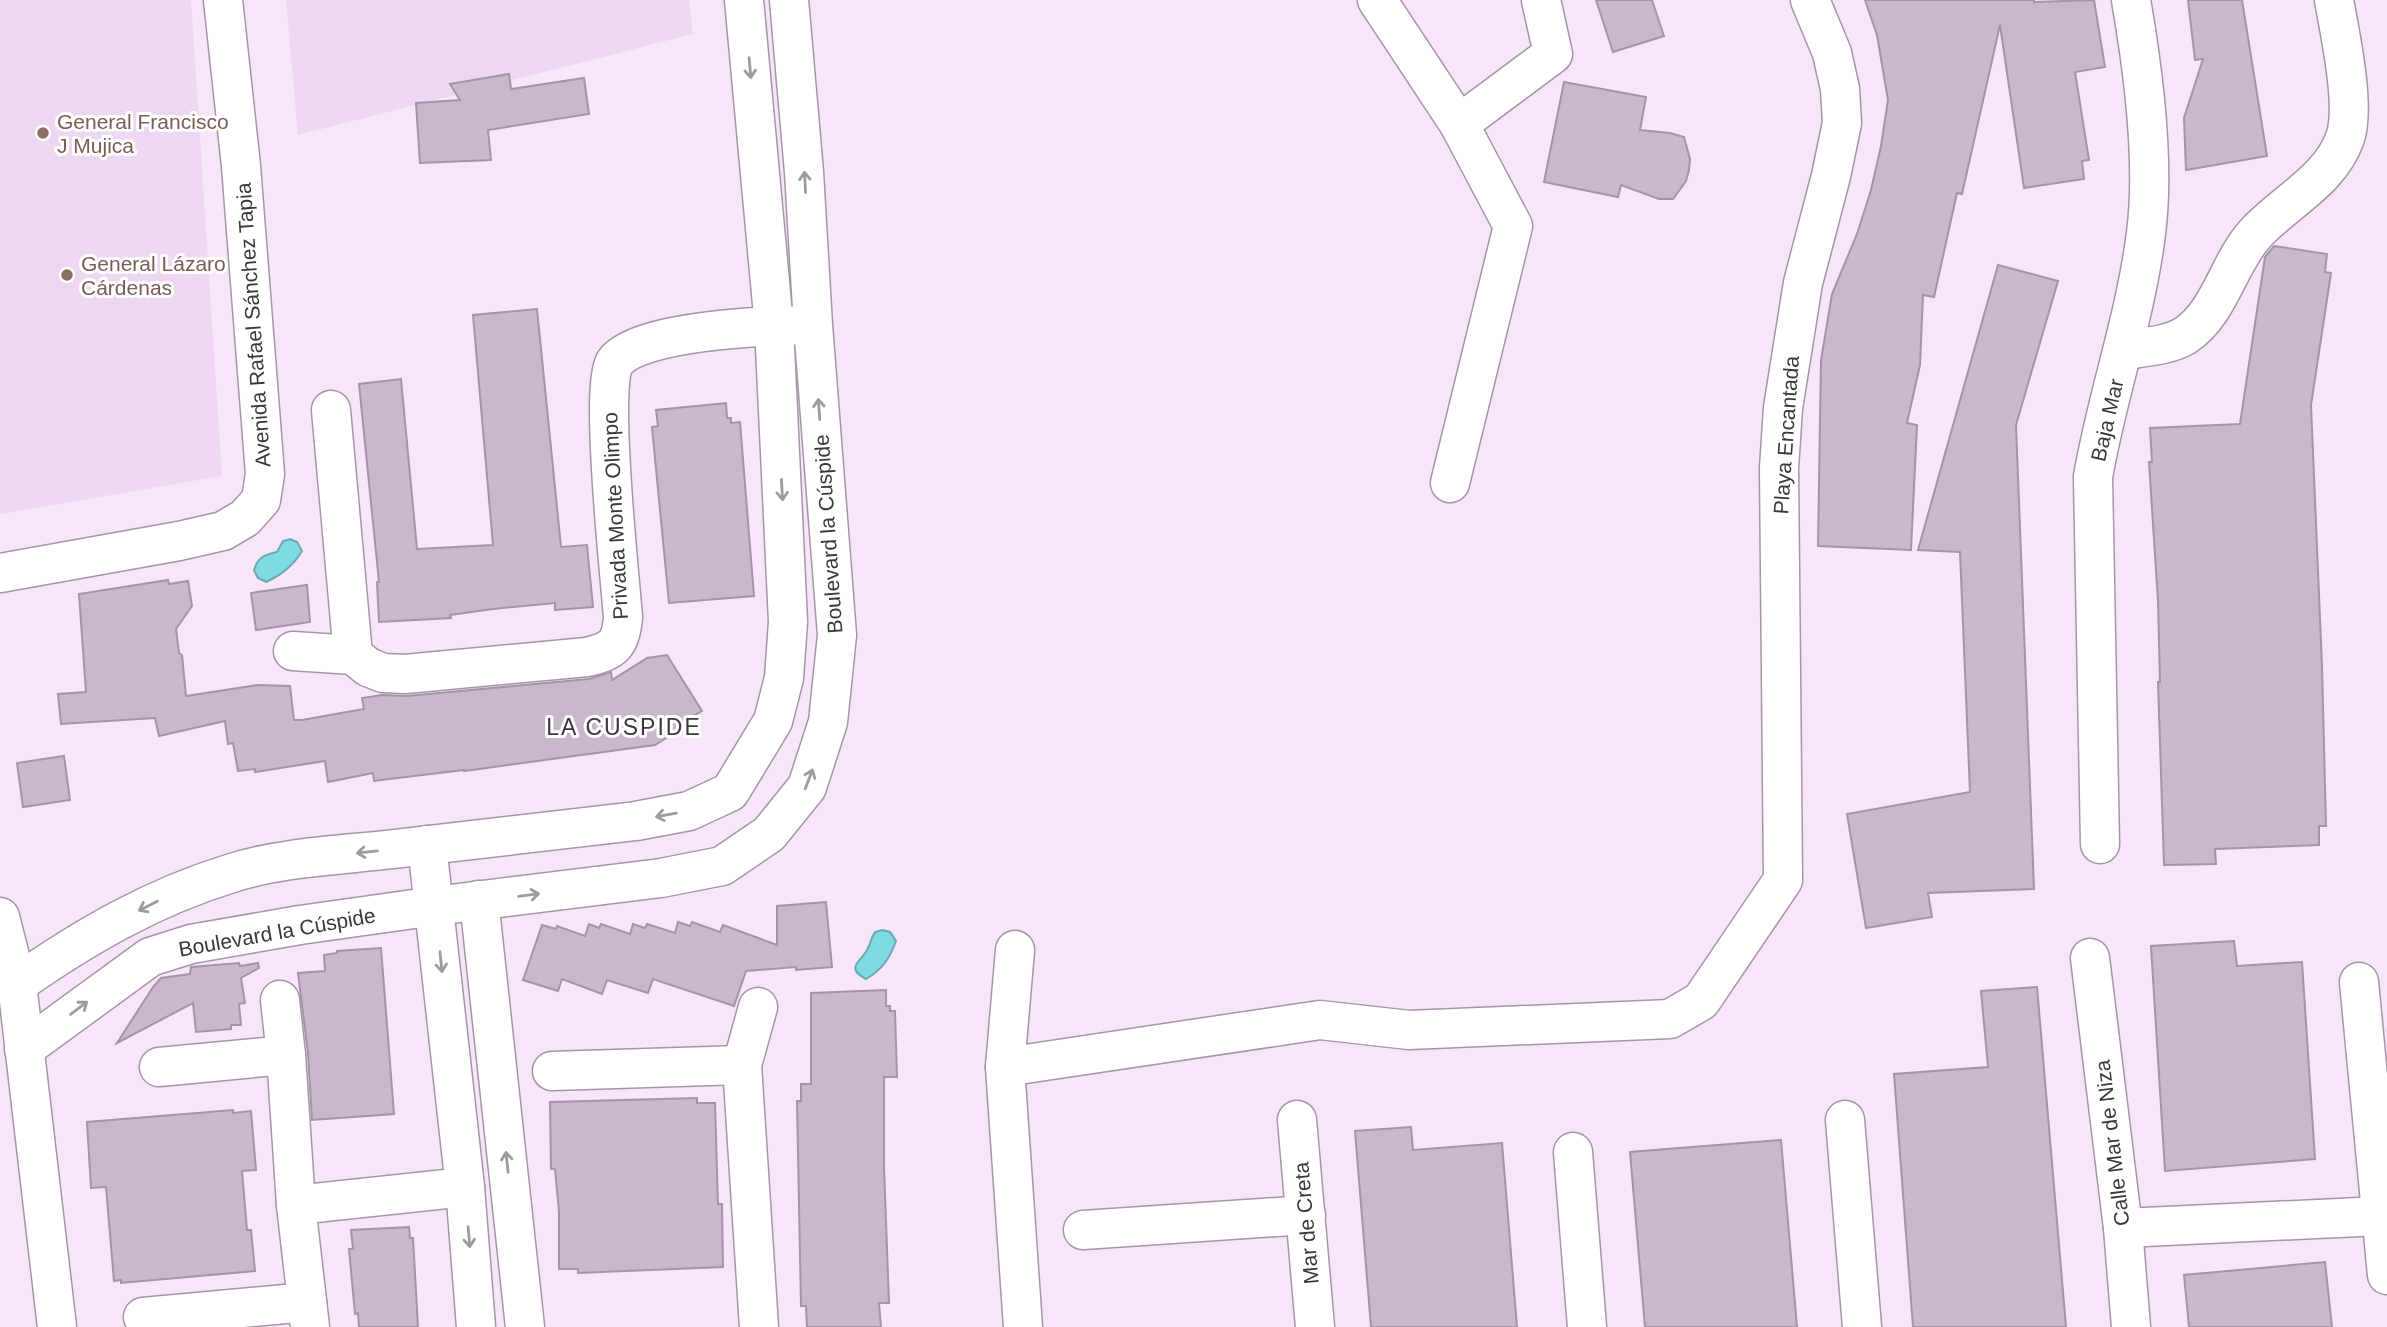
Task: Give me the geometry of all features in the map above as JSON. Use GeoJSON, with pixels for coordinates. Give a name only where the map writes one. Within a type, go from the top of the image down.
{"type":"FeatureCollection","features":[{"type":"Feature","properties":{"kind":"street","name":"Avenida Rafael Sánchez Tapia"},"geometry":{"type":"LineString","coordinates":[[0,573],[223,531],[245,518],[261,500],[265,474],[242,166],[223,0]]}},
{"type":"Feature","properties":{"kind":"street","name":"Boulevard la Cúspide"},"geometry":{"type":"LineString","coordinates":[[730,792],[773,721],[784,678],[788,622],[774,326],[744,0]]}},
{"type":"Feature","properties":{"kind":"street","name":"Boulevard la Cúspide"},"geometry":{"type":"LineString","coordinates":[[24,1049],[150,957],[191,944],[435,906],[661,878],[722,866],[769,834],[807,787],[828,722],[837,635],[789,0]]}},
{"type":"Feature","properties":{"kind":"street"},"geometry":{"type":"LineString","coordinates":[[1377,0],[1460,124],[1513,226],[1450,483]]}},
{"type":"Feature","properties":{"kind":"street"},"geometry":{"type":"LineString","coordinates":[[1460,124],[1553,54],[1541,0]]}},
{"type":"Feature","properties":{"kind":"street","name":"Playa Encantada"},"geometry":{"type":"LineString","coordinates":[[1005,1067],[1320,1020],[1409,1030],[1670,1019],[1701,1002],[1783,880],[1779,468],[1783,408],[1802,283],[1831,176],[1842,123],[1840,89],[1832,53],[1810,0]]}},
{"type":"Feature","properties":{"kind":"street","name":"Baja Mar"},"geometry":{"type":"LineString","coordinates":[[2100,844],[2093,477],[2101,431],[2124,350],[2147,232],[2149,184],[2142,72],[2131,0]]}},
{"type":"Feature","properties":{"kind":"street"},"geometry":{"type":"LineString","coordinates":[[2124,350],[2154,345],[2185,335],[2212,309],[2224,281],[2254,235],[2333,163],[2346,136],[2349,117],[2334,0]]}},
{"type":"Feature","properties":{"kind":"street","name":"Privada Monte Olimpo"},"geometry":{"type":"LineString","coordinates":[[293,651],[353,655],[368,667],[383,673],[405,674],[587,657],[614,647],[622,633],[622,617],[609,423],[609,386],[613,364],[628,350],[649,342],[706,332],[813,325]]}},
{"type":"Feature","properties":{"kind":"street"},"geometry":{"type":"LineString","coordinates":[[331,410],[353,655]]}},
{"type":"Feature","properties":{"kind":"street"},"geometry":{"type":"LineString","coordinates":[[8,986],[106,927],[173,893],[223,876],[305,859],[636,821],[689,811],[730,792],[769,834]]}},
{"type":"Feature","properties":{"kind":"street"},"geometry":{"type":"LineString","coordinates":[[427,845],[465,1187],[476,1327]]}},
{"type":"Feature","properties":{"kind":"street"},"geometry":{"type":"LineString","coordinates":[[479,900],[525,1327]]}},
{"type":"Feature","properties":{"kind":"street"},"geometry":{"type":"LineString","coordinates":[[0,917],[8,986],[24,1049],[57,1327]]}},
{"type":"Feature","properties":{"kind":"street"},"geometry":{"type":"LineString","coordinates":[[1015,950],[1005,1067],[1023,1327]]}},
{"type":"Feature","properties":{"kind":"street","name":"Calle Mar de Niza"},"geometry":{"type":"LineString","coordinates":[[2090,958],[2123,1228],[2131,1327]]}},
{"type":"Feature","properties":{"kind":"street"},"geometry":{"type":"LineString","coordinates":[[2359,982],[2387,1275]]}},
{"type":"Feature","properties":{"kind":"street"},"geometry":{"type":"LineString","coordinates":[[143,1317],[308,1315],[279,1000]]}},
{"type":"Feature","properties":{"kind":"street"},"geometry":{"type":"LineString","coordinates":[[758,1007],[742,1065],[759,1327]]}},
{"type":"Feature","properties":{"kind":"street"},"geometry":{"type":"LineString","coordinates":[[159,1067],[286,1055]]}},
{"type":"Feature","properties":{"kind":"street"},"geometry":{"type":"LineString","coordinates":[[552,1071],[742,1065]]}},
{"type":"Feature","properties":{"kind":"street","name":"Mar de Creta"},"geometry":{"type":"LineString","coordinates":[[1297,1120],[1315,1327]]}},
{"type":"Feature","properties":{"kind":"street"},"geometry":{"type":"LineString","coordinates":[[1845,1120],[1862,1327]]}},
{"type":"Feature","properties":{"kind":"street"},"geometry":{"type":"LineString","coordinates":[[1573,1152],[1587,1327]]}},
{"type":"Feature","properties":{"kind":"street"},"geometry":{"type":"LineString","coordinates":[[296,1205],[465,1187]]}},
{"type":"Feature","properties":{"kind":"street"},"geometry":{"type":"LineString","coordinates":[[1083,1230],[1306,1215]]}},
{"type":"Feature","properties":{"kind":"street"},"geometry":{"type":"LineString","coordinates":[[2123,1228],[2381,1216]]}},
{"type":"Feature","properties":{"kind":"shaded area"},"geometry":{"type":"Polygon","coordinates":[[[0,0],[191,0],[222,476],[0,514],[0,0]]]}},
{"type":"Feature","properties":{"kind":"shaded area"},"geometry":{"type":"Polygon","coordinates":[[[286,0],[689,0],[693,34],[298,135],[286,0]]]}},
{"type":"Feature","properties":{"kind":"water"},"geometry":{"type":"Polygon","coordinates":[[[290,539],[297,542],[302,551],[295,561],[266,582],[258,578],[254,570],[260,559],[277,552],[283,541],[290,539]]]}},
{"type":"Feature","properties":{"kind":"water"},"geometry":{"type":"Polygon","coordinates":[[[875,932],[890,932],[896,941],[885,963],[866,979],[859,975],[855,967],[866,953],[875,932]]]}},
{"type":"Feature","properties":{"kind":"building"},"geometry":{"type":"Polygon","coordinates":[[[1596,0],[1652,0],[1664,36],[1613,52],[1596,0]]]}},
{"type":"Feature","properties":{"kind":"building"},"geometry":{"type":"Polygon","coordinates":[[[1865,0],[2094,0],[2105,67],[2075,72],[2089,160],[2082,161],[2084,179],[2024,188],[2000,25],[1962,194],[1957,193],[1934,297],[1923,295],[1920,365],[1907,423],[1917,425],[1911,550],[1818,546],[1821,360],[1832,294],[1857,234],[1871,190],[1888,100],[1877,35],[1865,0]]]}},
{"type":"Feature","properties":{"kind":"building"},"geometry":{"type":"Polygon","coordinates":[[[2188,0],[2242,0],[2267,156],[2186,170],[2184,118],[2203,59],[2195,60],[2188,0]]]}},
{"type":"Feature","properties":{"kind":"building"},"geometry":{"type":"Polygon","coordinates":[[[509,74],[511,89],[584,78],[589,114],[488,130],[491,160],[420,163],[416,103],[460,100],[450,84],[509,74]]]}},
{"type":"Feature","properties":{"kind":"building"},"geometry":{"type":"Polygon","coordinates":[[[1564,82],[1646,97],[1640,130],[1684,137],[1690,159],[1689,170],[1686,181],[1673,199],[1659,199],[1621,185],[1618,197],[1544,182],[1564,82]]]}},
{"type":"Feature","properties":{"kind":"building"},"geometry":{"type":"Polygon","coordinates":[[[2274,246],[2327,254],[2325,272],[2331,273],[2311,405],[2326,826],[2319,826],[2319,845],[2215,849],[2216,864],[2164,865],[2158,601],[2149,462],[2152,462],[2150,428],[2240,424],[2265,257],[2274,246]]]}},
{"type":"Feature","properties":{"kind":"building"},"geometry":{"type":"Polygon","coordinates":[[[1998,265],[2058,281],[2016,425],[2034,889],[1928,893],[1932,917],[1866,928],[1847,814],[1970,792],[1960,552],[1918,550],[1998,265]]]}},
{"type":"Feature","properties":{"kind":"building"},"geometry":{"type":"Polygon","coordinates":[[[537,309],[561,547],[587,545],[593,607],[555,610],[555,603],[450,615],[451,618],[379,622],[379,582],[359,384],[401,379],[417,549],[493,545],[473,315],[537,309]]]}},
{"type":"Feature","properties":{"kind":"building"},"geometry":{"type":"Polygon","coordinates":[[[726,403],[727,418],[731,418],[731,423],[740,422],[754,596],[669,603],[652,427],[658,426],[656,410],[726,403]]]}},
{"type":"Feature","properties":{"kind":"building"},"geometry":{"type":"Polygon","coordinates":[[[168,580],[169,584],[188,581],[192,606],[176,629],[186,696],[257,685],[290,686],[294,720],[302,720],[364,709],[362,698],[382,695],[407,696],[589,679],[611,672],[612,680],[647,658],[667,655],[702,711],[690,718],[692,722],[655,745],[464,771],[374,781],[373,773],[328,782],[325,761],[255,772],[255,769],[238,771],[233,743],[228,744],[225,721],[159,736],[155,718],[61,724],[58,694],[86,692],[79,594],[168,580]]]}},
{"type":"Feature","properties":{"kind":"building"},"geometry":{"type":"Polygon","coordinates":[[[307,585],[310,622],[256,630],[251,593],[307,585]]]}},
{"type":"Feature","properties":{"kind":"building"},"geometry":{"type":"Polygon","coordinates":[[[64,756],[70,800],[23,807],[17,763],[64,756]]]}},
{"type":"Feature","properties":{"kind":"building"},"geometry":{"type":"Polygon","coordinates":[[[826,902],[832,967],[746,971],[734,1006],[653,979],[648,993],[607,980],[602,994],[562,979],[558,991],[523,980],[542,925],[556,929],[557,926],[585,936],[589,924],[599,928],[601,924],[630,934],[633,924],[645,928],[647,924],[675,933],[678,922],[690,926],[692,922],[720,932],[723,925],[777,945],[777,906],[826,902]]]}},
{"type":"Feature","properties":{"kind":"building"},"geometry":{"type":"Polygon","coordinates":[[[2234,941],[2237,966],[2302,962],[2315,1159],[2165,1171],[2151,946],[2234,941]]]}},
{"type":"Feature","properties":{"kind":"building"},"geometry":{"type":"Polygon","coordinates":[[[381,948],[394,1114],[312,1120],[308,1053],[298,973],[325,971],[324,955],[337,951],[381,948]]]}},
{"type":"Feature","properties":{"kind":"building"},"geometry":{"type":"Polygon","coordinates":[[[239,963],[240,966],[258,963],[259,968],[241,978],[245,1003],[239,1004],[241,1025],[231,1025],[231,1029],[196,1032],[193,1003],[117,1043],[161,978],[190,974],[191,967],[239,963]]]}},
{"type":"Feature","properties":{"kind":"building"},"geometry":{"type":"Polygon","coordinates":[[[2037,987],[2066,1327],[1913,1327],[1894,1074],[1988,1067],[1981,991],[2037,987]]]}},
{"type":"Feature","properties":{"kind":"building"},"geometry":{"type":"Polygon","coordinates":[[[886,990],[886,1006],[890,1006],[890,1011],[895,1011],[897,1077],[884,1077],[889,1303],[879,1303],[881,1327],[807,1327],[806,1306],[801,1306],[797,1101],[801,1101],[801,1084],[811,1084],[811,993],[886,990]]]}},
{"type":"Feature","properties":{"kind":"building"},"geometry":{"type":"Polygon","coordinates":[[[697,1098],[697,1103],[715,1103],[723,1267],[578,1273],[578,1269],[559,1269],[559,1212],[555,1169],[551,1169],[550,1102],[697,1098]]]}},
{"type":"Feature","properties":{"kind":"building"},"geometry":{"type":"Polygon","coordinates":[[[233,1110],[233,1113],[251,1111],[256,1170],[242,1171],[247,1230],[251,1230],[255,1271],[121,1283],[121,1280],[114,1281],[106,1187],[91,1188],[87,1122],[233,1110]]]}},
{"type":"Feature","properties":{"kind":"building"},"geometry":{"type":"Polygon","coordinates":[[[1411,1127],[1413,1150],[1502,1143],[1517,1327],[1371,1327],[1355,1131],[1411,1127]]]}},
{"type":"Feature","properties":{"kind":"building"},"geometry":{"type":"Polygon","coordinates":[[[1781,1140],[1797,1327],[1645,1327],[1630,1152],[1781,1140]]]}},
{"type":"Feature","properties":{"kind":"building"},"geometry":{"type":"Polygon","coordinates":[[[409,1227],[410,1238],[413,1238],[418,1327],[359,1327],[358,1313],[355,1314],[349,1249],[353,1249],[351,1230],[409,1227]]]}},
{"type":"Feature","properties":{"kind":"building"},"geometry":{"type":"Polygon","coordinates":[[[2325,1262],[2332,1327],[2189,1327],[2184,1275],[2325,1262]]]}},
{"type":"Feature","properties":{"kind":"place","name":"General Francisco J Mujica"},"geometry":{"type":"Point","coordinates":[43,133]}},
{"type":"Feature","properties":{"kind":"place","name":"General Lázaro Cárdenas"},"geometry":{"type":"Point","coordinates":[67,275]}},
{"type":"Feature","properties":{"kind":"district","name":"LA CUSPIDE"},"geometry":{"type":"Point","coordinates":[624,727]}}]}
